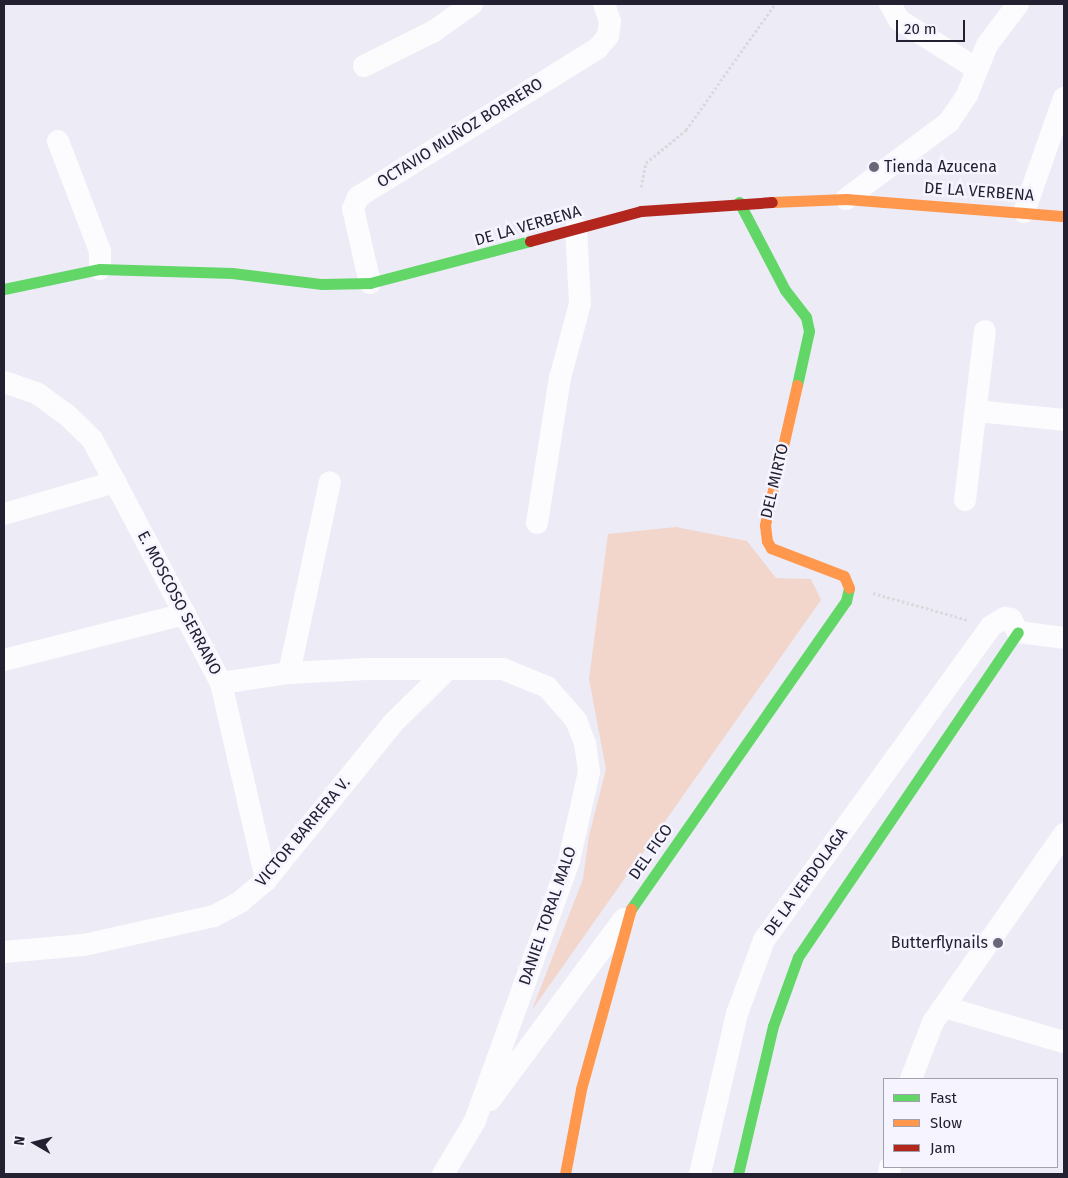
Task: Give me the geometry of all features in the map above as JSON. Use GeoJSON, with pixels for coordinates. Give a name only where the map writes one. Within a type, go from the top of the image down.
{"type":"FeatureCollection","features":[{"type":"Feature","properties":{"kind":"street"},"geometry":{"type":"LineString","coordinates":[[364,66],[434,31],[472,4]]}},
{"type":"Feature","properties":{"kind":"street","name":"OCTAVIO MUÑOZ BORRERO"},"geometry":{"type":"LineString","coordinates":[[370,283],[353,209],[358,197],[598,48],[608,36],[610,22],[604,4]]}},
{"type":"Feature","properties":{"kind":"street"},"geometry":{"type":"LineString","coordinates":[[890,4],[899,20],[977,69]]}},
{"type":"Feature","properties":{"kind":"street"},"geometry":{"type":"LineString","coordinates":[[846,199],[949,122],[967,95],[987,45],[1018,4]]}},
{"type":"Feature","properties":{"kind":"street"},"geometry":{"type":"LineString","coordinates":[[1024,212],[1064,98]]}},
{"type":"Feature","properties":{"kind":"street"},"geometry":{"type":"LineString","coordinates":[[58,141],[100,251],[100,269]]}},
{"type":"Feature","properties":{"kind":"street","name":"DE LA VERBENA"},"geometry":{"type":"LineString","coordinates":[[4,289],[100,269],[232,273],[322,284],[370,283],[641,210],[739,202],[846,199],[1064,216]]}},
{"type":"Feature","properties":{"kind":"street","name":"DEL MIRTO"},"geometry":{"type":"LineString","coordinates":[[739,202],[785,290],[808,323],[807,344],[765,526],[766,541],[770,548],[844,576],[849,586]]}},
{"type":"Feature","properties":{"kind":"street"},"geometry":{"type":"LineString","coordinates":[[537,523],[560,378],[580,304],[576,228]]}},
{"type":"Feature","properties":{"kind":"street"},"geometry":{"type":"LineString","coordinates":[[965,500],[985,331]]}},
{"type":"Feature","properties":{"kind":"street","name":"E. MOSCOSO SERRANO"},"geometry":{"type":"LineString","coordinates":[[4,382],[38,394],[66,414],[92,439],[185,614],[221,683],[266,880]]}},
{"type":"Feature","properties":{"kind":"street"},"geometry":{"type":"LineString","coordinates":[[976,411],[1064,420]]}},
{"type":"Feature","properties":{"kind":"street"},"geometry":{"type":"LineString","coordinates":[[4,514],[115,482]]}},
{"type":"Feature","properties":{"kind":"street"},"geometry":{"type":"LineString","coordinates":[[289,673],[330,482]]}},
{"type":"Feature","properties":{"kind":"street","name":"DEL FICO"},"geometry":{"type":"LineString","coordinates":[[565,1174],[581,1089],[628,914],[846,601],[849,586]]}},
{"type":"Feature","properties":{"kind":"street"},"geometry":{"type":"LineString","coordinates":[[4,660],[185,614]]}},
{"type":"Feature","properties":{"kind":"street"},"geometry":{"type":"LineString","coordinates":[[991,626],[1005,618],[1012,619],[1018,632],[1064,638]]}},
{"type":"Feature","properties":{"kind":"street","name":"DE LA VERDOLAGA"},"geometry":{"type":"LineString","coordinates":[[700,1174],[734,1024],[764,940],[991,626]]}},
{"type":"Feature","properties":{"kind":"street","name":"DE LA VERDOLAGA"},"geometry":{"type":"LineString","coordinates":[[738,1174],[765,1053],[798,957],[1018,632]]}},
{"type":"Feature","properties":{"kind":"street","name":"VICTOR BARRERA V."},"geometry":{"type":"LineString","coordinates":[[4,952],[84,945],[214,916],[240,902],[266,880],[393,723],[448,669]]}},
{"type":"Feature","properties":{"kind":"street","name":"DANIEL TORAL MALO"},"geometry":{"type":"LineString","coordinates":[[221,683],[289,673],[503,669],[547,687],[576,720],[585,743],[588,772],[569,861],[475,1121],[443,1174]]}},
{"type":"Feature","properties":{"kind":"street"},"geometry":{"type":"LineString","coordinates":[[911,1078],[933,1022],[1064,834]]}},
{"type":"Feature","properties":{"kind":"street"},"geometry":{"type":"LineString","coordinates":[[475,1121],[628,914]]}},
{"type":"Feature","properties":{"kind":"street"},"geometry":{"type":"LineString","coordinates":[[944,1006],[1064,1042]]}},
{"type":"Feature","properties":{"kind":"path"},"geometry":{"type":"LineString","coordinates":[[641,210],[646,163],[686,130],[775,4]]}},
{"type":"Feature","properties":{"kind":"path"},"geometry":{"type":"LineString","coordinates":[[849,586],[991,626]]}},
{"type":"Feature","properties":{"kind":"shaded area"},"geometry":{"type":"Polygon","coordinates":[[[676,527],[747,541],[776,578],[811,579],[821,600],[532,1010],[583,879],[589,836],[606,769],[589,679],[608,534],[676,527]]]}},
{"type":"Feature","properties":{"kind":"traffic: fast"},"geometry":{"type":"LineString","coordinates":[[739,202],[785,290],[806,317],[809,331],[797,385]]}},
{"type":"Feature","properties":{"kind":"traffic: fast"},"geometry":{"type":"LineString","coordinates":[[4,289],[100,269],[232,273],[322,284],[370,283],[530,241]]}},
{"type":"Feature","properties":{"kind":"traffic: fast"},"geometry":{"type":"LineString","coordinates":[[631,909],[846,601],[849,588]]}},
{"type":"Feature","properties":{"kind":"traffic: fast"},"geometry":{"type":"LineString","coordinates":[[738,1174],[773,1026],[798,957],[1018,632]]}},
{"type":"Feature","properties":{"kind":"traffic: slow"},"geometry":{"type":"LineString","coordinates":[[772,202],[846,199],[1064,216]]}},
{"type":"Feature","properties":{"kind":"traffic: slow"},"geometry":{"type":"LineString","coordinates":[[797,385],[765,525],[767,541],[771,548],[844,576],[849,588]]}},
{"type":"Feature","properties":{"kind":"traffic: slow"},"geometry":{"type":"LineString","coordinates":[[565,1174],[581,1089],[631,909]]}},
{"type":"Feature","properties":{"kind":"traffic: jam"},"geometry":{"type":"LineString","coordinates":[[530,241],[641,211],[772,202]]}},
{"type":"Feature","properties":{"kind":"place","name":"Tienda Azucena"},"geometry":{"type":"Point","coordinates":[874,167]}},
{"type":"Feature","properties":{"kind":"place","name":"Butterflynails"},"geometry":{"type":"Point","coordinates":[998,943]}}]}
